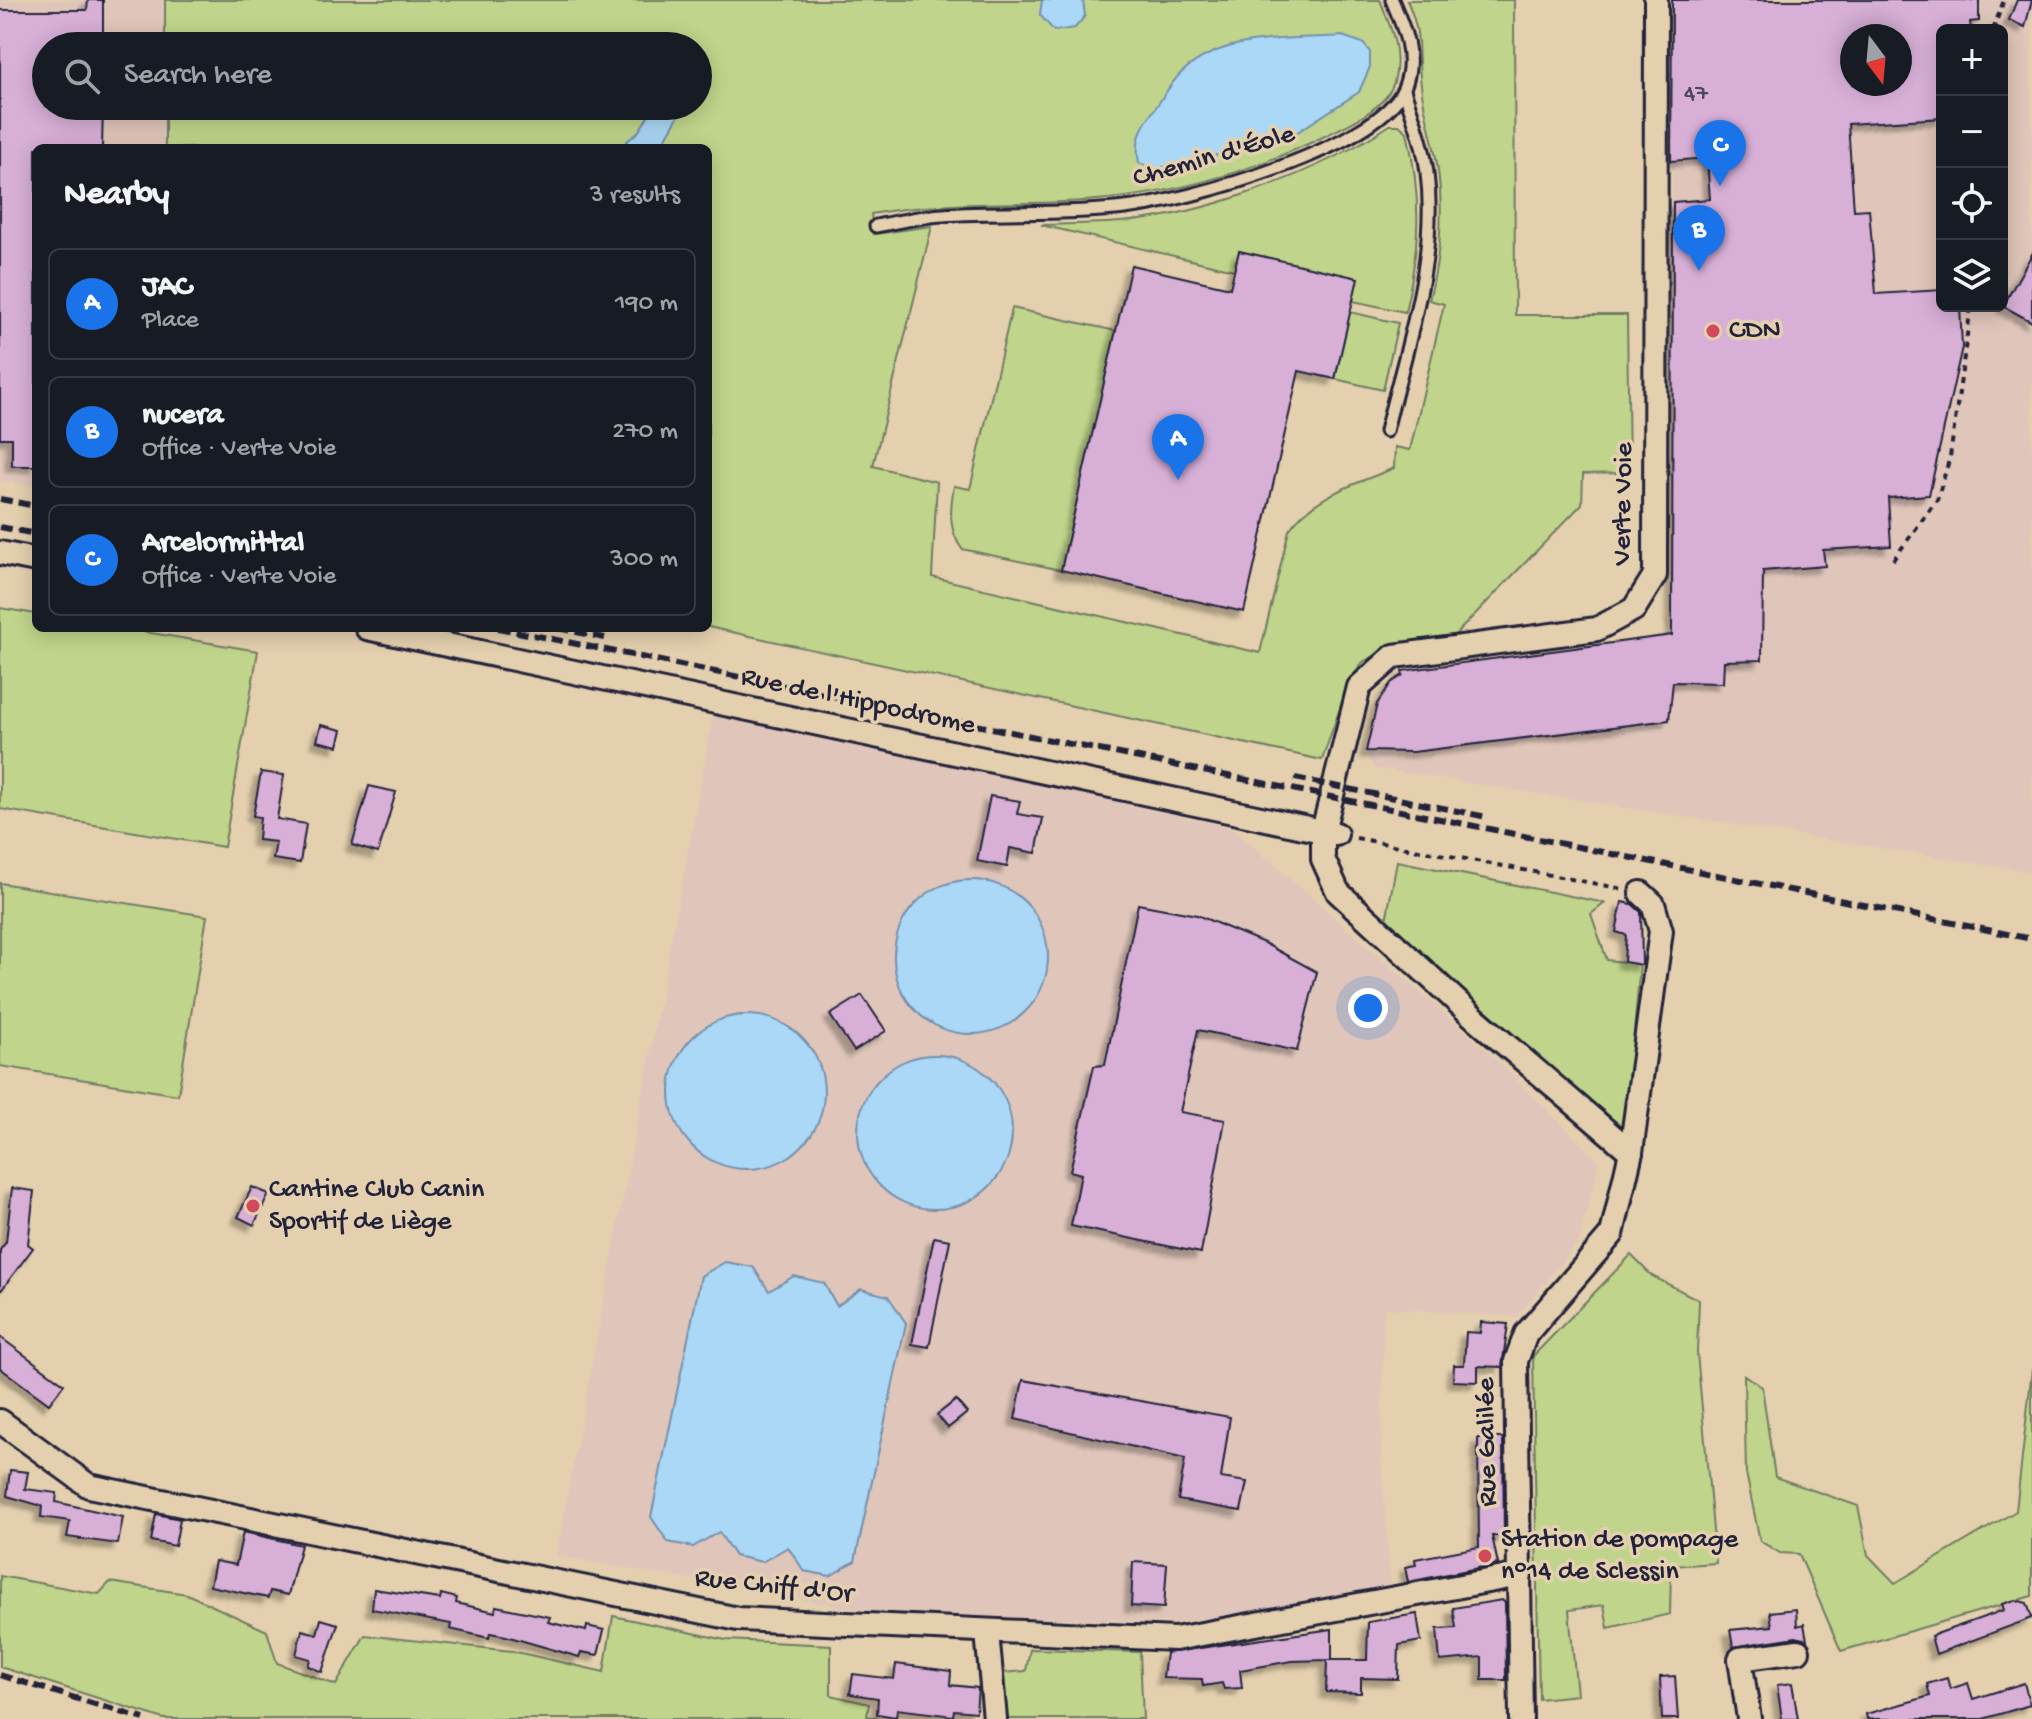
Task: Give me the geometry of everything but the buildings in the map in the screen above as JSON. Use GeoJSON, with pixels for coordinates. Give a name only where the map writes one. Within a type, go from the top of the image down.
{"type":"FeatureCollection","features":[{"type":"Feature","properties":{"kind":"street","name":"Verte Voie"},"geometry":{"type":"LineString","coordinates":[[1330,833],[1359,687],[1375,670],[1394,656],[1597,629],[1634,609],[1655,575],[1656,0]]}},
{"type":"Feature","properties":{"kind":"street"},"geometry":{"type":"LineString","coordinates":[[0,553],[32,559]]}},
{"type":"Feature","properties":{"kind":"street","name":"Rue de l'Hippodrome"},"geometry":{"type":"LineString","coordinates":[[386,632],[1330,833]]}},
{"type":"Feature","properties":{"kind":"street"},"geometry":{"type":"LineString","coordinates":[[1330,833],[1323,859],[1338,892],[1477,1020],[1631,1152]]}},
{"type":"Feature","properties":{"kind":"street","name":"Rue Galilée"},"geometry":{"type":"LineString","coordinates":[[1521,1719],[1516,1361],[1526,1334],[1612,1234],[1631,1152],[1661,931],[1653,904],[1641,893]]}},
{"type":"Feature","properties":{"kind":"street","name":"Rue Chiff d'Or"},"geometry":{"type":"LineString","coordinates":[[0,1421],[89,1486],[738,1619],[1175,1639],[1520,1575]]}},
{"type":"Feature","properties":{"kind":"street"},"geometry":{"type":"LineString","coordinates":[[987,1632],[995,1719]]}},
{"type":"Feature","properties":{"kind":"street"},"geometry":{"type":"LineString","coordinates":[[1749,1719],[1740,1659],[1798,1651]]}},
{"type":"Feature","properties":{"kind":"lane"},"geometry":{"type":"LineString","coordinates":[[1386,431],[1426,266],[1429,213],[1427,171],[1404,90],[1410,66],[1405,31],[1392,0]]}},
{"type":"Feature","properties":{"kind":"lane","name":"Chemin d'Éole"},"geometry":{"type":"LineString","coordinates":[[876,226],[939,215],[1109,209],[1165,201],[1256,175],[1346,138],[1381,116],[1404,90]]}},
{"type":"Feature","properties":{"kind":"path"},"geometry":{"type":"LineString","coordinates":[[1995,24],[2004,0]]}},
{"type":"Feature","properties":{"kind":"path"},"geometry":{"type":"LineString","coordinates":[[1893,560],[1937,500],[1942,486],[1950,457],[1970,312]]}},
{"type":"Feature","properties":{"kind":"path"},"geometry":{"type":"LineString","coordinates":[[1330,833],[1641,893]]}},
{"type":"Feature","properties":{"kind":"shaded area"},"geometry":{"type":"Polygon","coordinates":[[[0,0],[165,0],[165,32],[32,32],[32,120],[165,120],[164,144],[32,144],[32,486],[0,481],[0,0]]]}},
{"type":"Feature","properties":{"kind":"shaded area"},"geometry":{"type":"Polygon","coordinates":[[[1672,0],[2032,0],[2032,872],[1374,768],[1366,751],[1377,704],[1384,692],[1403,675],[1402,671],[1672,634],[1672,0]]]}},
{"type":"Feature","properties":{"kind":"shaded area"},"geometry":{"type":"Polygon","coordinates":[[[714,711],[1232,828],[1491,1054],[1599,1161],[1579,1242],[1517,1317],[1384,1308],[1381,1460],[1391,1588],[1181,1623],[877,1613],[556,1556],[714,711]]]}},
{"type":"Feature","properties":{"kind":"green space"},"geometry":{"type":"Polygon","coordinates":[[[165,0],[1380,0],[1396,50],[1396,71],[1390,91],[1384,100],[1357,120],[1280,156],[1204,181],[1126,197],[934,206],[871,214],[874,234],[932,226],[873,466],[937,482],[932,577],[1260,653],[1289,530],[1323,499],[1394,468],[1395,447],[1410,450],[1444,304],[1429,300],[1440,235],[1440,186],[1422,96],[1417,34],[1407,0],[1514,0],[1515,315],[1627,315],[1629,473],[1583,474],[1582,504],[1452,638],[1391,647],[1363,662],[1349,682],[1322,760],[712,628],[712,144],[165,144],[165,120],[712,120],[712,32],[165,32],[165,0]]]}},
{"type":"Feature","properties":{"kind":"green space"},"geometry":{"type":"Polygon","coordinates":[[[1390,125],[1399,125],[1407,132],[1417,201],[1414,266],[1405,312],[1353,301],[1357,278],[1239,251],[1234,270],[1041,225],[1153,218],[1224,201],[1331,159],[1390,125]]]}},
{"type":"Feature","properties":{"kind":"green space"},"geometry":{"type":"Polygon","coordinates":[[[1012,308],[1116,331],[1061,570],[962,549],[952,527],[954,486],[970,489],[1012,308]]]}},
{"type":"Feature","properties":{"kind":"green space"},"geometry":{"type":"Polygon","coordinates":[[[1350,312],[1398,323],[1383,390],[1335,379],[1350,312]]]}},
{"type":"Feature","properties":{"kind":"green space"},"geometry":{"type":"Polygon","coordinates":[[[0,608],[32,613],[32,632],[146,632],[258,651],[224,847],[0,809],[0,608]]]}},
{"type":"Feature","properties":{"kind":"green space"},"geometry":{"type":"Polygon","coordinates":[[[1397,861],[1605,903],[1591,914],[1607,960],[1640,964],[1625,1136],[1386,921],[1397,861]]]}},
{"type":"Feature","properties":{"kind":"green space"},"geometry":{"type":"Polygon","coordinates":[[[0,883],[207,916],[178,1095],[0,1066],[0,883]]]}},
{"type":"Feature","properties":{"kind":"green space"},"geometry":{"type":"Polygon","coordinates":[[[1631,1255],[1652,1276],[1699,1300],[1697,1353],[1716,1563],[1671,1566],[1670,1614],[1608,1628],[1604,1605],[1569,1610],[1577,1695],[1539,1699],[1533,1356],[1631,1255]]]}},
{"type":"Feature","properties":{"kind":"green space"},"geometry":{"type":"Polygon","coordinates":[[[2032,1369],[2032,1596],[1841,1651],[1799,1554],[1780,1553],[1760,1541],[1746,1473],[1744,1375],[1762,1387],[1775,1477],[1858,1506],[1868,1555],[1895,1583],[2016,1511],[2032,1369]]]}},
{"type":"Feature","properties":{"kind":"green space"},"geometry":{"type":"Polygon","coordinates":[[[0,1576],[99,1594],[110,1582],[187,1594],[267,1631],[277,1663],[336,1685],[365,1635],[512,1651],[604,1672],[613,1616],[726,1640],[831,1645],[831,1695],[869,1704],[867,1716],[879,1719],[164,1719],[0,1667],[0,1576]]]}},
{"type":"Feature","properties":{"kind":"green space"},"geometry":{"type":"Polygon","coordinates":[[[1030,1649],[1140,1652],[1143,1719],[1005,1719],[1002,1673],[1026,1671],[1030,1649]]]}},
{"type":"Feature","properties":{"kind":"water"},"geometry":{"type":"Polygon","coordinates":[[[1042,0],[1083,0],[1085,16],[1075,28],[1054,31],[1040,15],[1042,0]]]}},
{"type":"Feature","properties":{"kind":"water"},"geometry":{"type":"Polygon","coordinates":[[[1342,36],[1363,43],[1370,52],[1370,67],[1359,92],[1285,140],[1155,169],[1139,163],[1138,140],[1147,120],[1171,84],[1199,59],[1218,50],[1258,41],[1342,36]]]}},
{"type":"Feature","properties":{"kind":"water"},"geometry":{"type":"Polygon","coordinates":[[[646,120],[676,120],[662,144],[624,144],[639,131],[646,120]]]}},
{"type":"Feature","properties":{"kind":"water"},"geometry":{"type":"Polygon","coordinates":[[[971,880],[1001,885],[1026,902],[1043,927],[1048,957],[1043,987],[1026,1012],[1001,1029],[971,1034],[941,1029],[916,1012],[899,987],[894,957],[899,927],[916,902],[941,885],[971,880]]]}},
{"type":"Feature","properties":{"kind":"water"},"geometry":{"type":"Polygon","coordinates":[[[747,1015],[777,1020],[802,1037],[819,1062],[824,1092],[819,1122],[802,1147],[777,1164],[747,1169],[717,1164],[692,1147],[675,1122],[670,1092],[675,1062],[692,1037],[717,1020],[747,1015]]]}},
{"type":"Feature","properties":{"kind":"water"},"geometry":{"type":"Polygon","coordinates":[[[935,1055],[965,1060],[990,1077],[1007,1102],[1012,1132],[1007,1162],[990,1187],[965,1204],[935,1209],[905,1204],[880,1187],[863,1162],[858,1132],[863,1102],[880,1077],[905,1060],[935,1055]]]}},
{"type":"Feature","properties":{"kind":"water"},"geometry":{"type":"Polygon","coordinates":[[[725,1262],[753,1267],[769,1291],[794,1276],[824,1283],[837,1306],[861,1289],[888,1296],[906,1323],[855,1561],[830,1576],[804,1571],[788,1547],[762,1562],[735,1556],[719,1532],[693,1547],[668,1542],[651,1517],[701,1276],[725,1262]]]}},
{"type":"Feature","properties":{"kind":"railway"},"geometry":{"type":"LineString","coordinates":[[0,499],[32,505]]}},
{"type":"Feature","properties":{"kind":"railway"},"geometry":{"type":"LineString","coordinates":[[0,527],[32,533]]}},
{"type":"Feature","properties":{"kind":"railway"},"geometry":{"type":"LineString","coordinates":[[518,632],[2032,939]]}},
{"type":"Feature","properties":{"kind":"railway"},"geometry":{"type":"LineString","coordinates":[[577,632],[605,638]]}},
{"type":"Feature","properties":{"kind":"railway"},"geometry":{"type":"LineString","coordinates":[[1295,778],[1487,817]]}},
{"type":"Feature","properties":{"kind":"railway"},"geometry":{"type":"LineString","coordinates":[[0,1675],[144,1719]]}},
{"type":"Feature","properties":{"kind":"place","name":"Arcelormittal"},"geometry":{"type":"Point","coordinates":[1720,186]}},
{"type":"Feature","properties":{"kind":"place","name":"nucera"},"geometry":{"type":"Point","coordinates":[1699,271]}},
{"type":"Feature","properties":{"kind":"place","name":"CDN"},"geometry":{"type":"Point","coordinates":[1713,331]}},
{"type":"Feature","properties":{"kind":"place","name":"JAC"},"geometry":{"type":"Point","coordinates":[1178,480]}},
{"type":"Feature","properties":{"kind":"place","name":"Cantine Club Canin Sportif de Liège"},"geometry":{"type":"Point","coordinates":[253,1206]}},
{"type":"Feature","properties":{"kind":"place","name":"Station de pompage n°14 de Sclessin"},"geometry":{"type":"Point","coordinates":[1485,1556]}}]}
